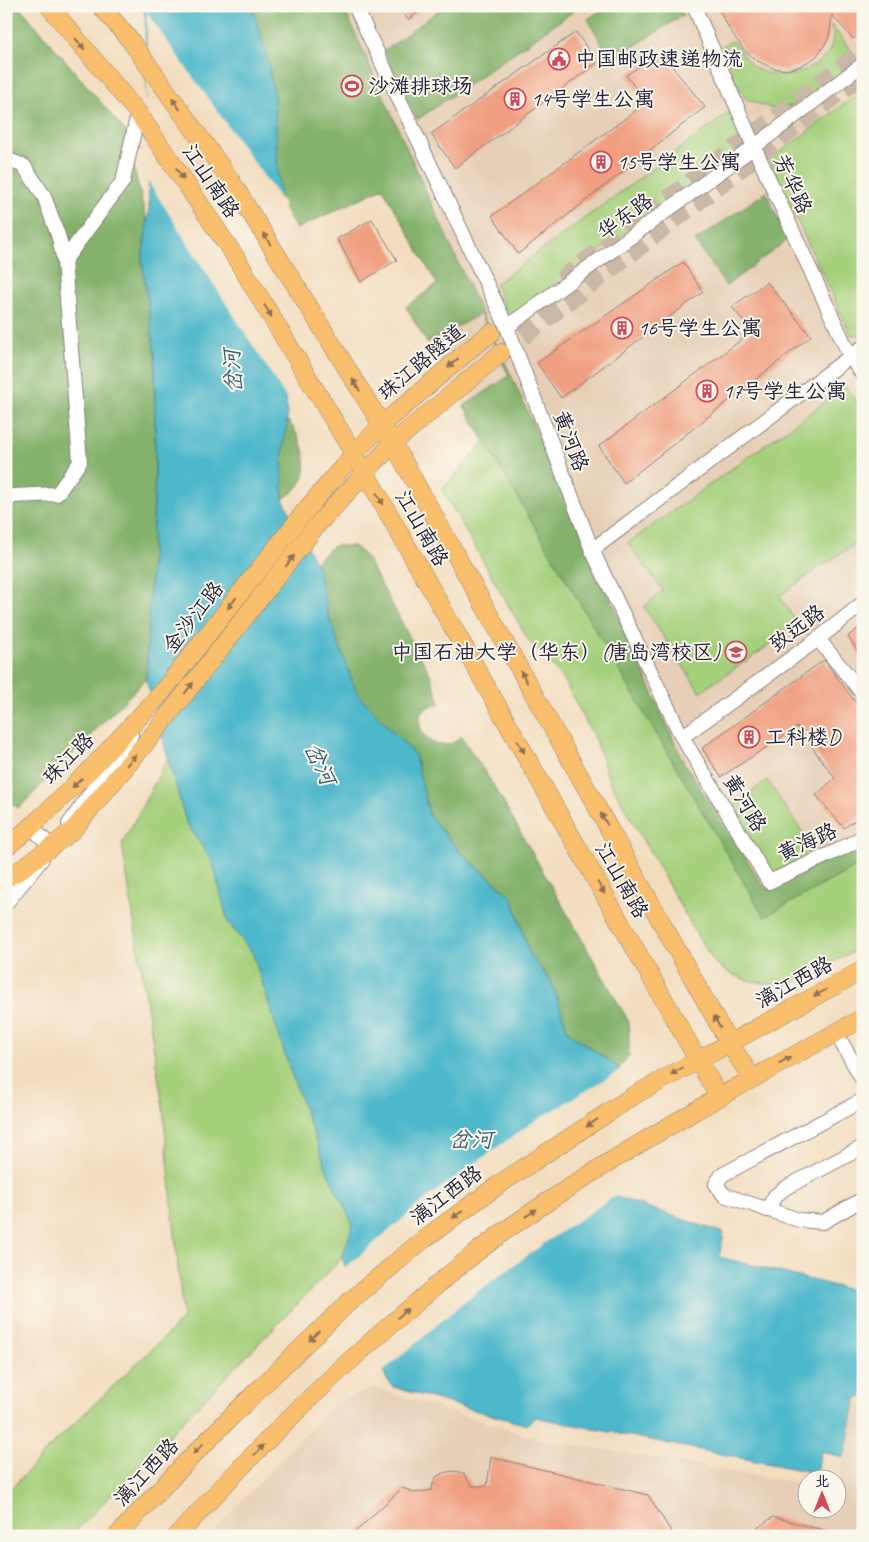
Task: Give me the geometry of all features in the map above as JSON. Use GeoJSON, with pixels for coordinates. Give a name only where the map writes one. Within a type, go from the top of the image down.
{"type":"FeatureCollection","features":[{"type":"Feature","properties":{"kind":"main road","name":"江山南路"},"geometry":{"type":"LineString","coordinates":[[49,6],[141,116],[236,258],[366,474],[719,1097]]}},
{"type":"Feature","properties":{"kind":"main road","name":"江山南路"},"geometry":{"type":"LineString","coordinates":[[101,6],[130,40],[231,181],[393,443],[729,1043],[752,1078]]}},
{"type":"Feature","properties":{"kind":"main road","name":"珠江路隧道"},"geometry":{"type":"LineString","coordinates":[[382,426],[469,350],[499,330]]}},
{"type":"Feature","properties":{"kind":"main road","name":"珠江路隧道"},"geometry":{"type":"LineString","coordinates":[[393,443],[501,353]]}},
{"type":"Feature","properties":{"kind":"main road","name":"金沙江路"},"geometry":{"type":"LineString","coordinates":[[158,697],[306,510],[353,455],[382,426]]}},
{"type":"Feature","properties":{"kind":"main road","name":"金沙江路"},"geometry":{"type":"LineString","coordinates":[[52,847],[72,831],[159,727],[317,525],[393,443]]}},
{"type":"Feature","properties":{"kind":"main road","name":"珠江路"},"geometry":{"type":"LineString","coordinates":[[6,847],[31,827],[90,770],[158,697]]}},
{"type":"Feature","properties":{"kind":"main road"},"geometry":{"type":"LineString","coordinates":[[6,878],[52,847]]}},
{"type":"Feature","properties":{"kind":"main road","name":"漓江西路"},"geometry":{"type":"LineString","coordinates":[[117,1536],[227,1420],[349,1302],[424,1239],[501,1183],[633,1096],[863,970]]}},
{"type":"Feature","properties":{"kind":"main road"},"geometry":{"type":"LineString","coordinates":[[177,1536],[266,1442],[366,1345],[444,1278],[521,1219],[636,1146],[719,1097],[863,1018]]}},
{"type":"Feature","properties":{"kind":"street","name":"黄河路"},"geometry":{"type":"LineString","coordinates":[[355,6],[499,330],[592,550],[682,737],[769,882]]}},
{"type":"Feature","properties":{"kind":"street","name":"芳华路"},"geometry":{"type":"LineString","coordinates":[[694,6],[754,147],[850,356],[863,375]]}},
{"type":"Feature","properties":{"kind":"street","name":"华东路"},"geometry":{"type":"LineString","coordinates":[[499,330],[754,147],[863,64]]}},
{"type":"Feature","properties":{"kind":"street"},"geometry":{"type":"LineString","coordinates":[[64,261],[123,181],[141,116]]}},
{"type":"Feature","properties":{"kind":"street"},"geometry":{"type":"LineString","coordinates":[[6,159],[24,166],[44,196],[59,238],[64,261],[80,462],[57,494],[13,496],[6,502]]}},
{"type":"Feature","properties":{"kind":"street"},"geometry":{"type":"LineString","coordinates":[[592,550],[863,346]]}},
{"type":"Feature","properties":{"kind":"street","name":"致远路"},"geometry":{"type":"LineString","coordinates":[[682,737],[863,603]]}},
{"type":"Feature","properties":{"kind":"street"},"geometry":{"type":"LineString","coordinates":[[818,638],[863,694]]}},
{"type":"Feature","properties":{"kind":"street","name":"金沙江路"},"geometry":{"type":"LineString","coordinates":[[6,903],[52,847],[158,697]]}},
{"type":"Feature","properties":{"kind":"street"},"geometry":{"type":"LineString","coordinates":[[31,827],[52,847]]}},
{"type":"Feature","properties":{"kind":"street","name":"黄海路"},"geometry":{"type":"LineString","coordinates":[[769,882],[863,837]]}},
{"type":"Feature","properties":{"kind":"street"},"geometry":{"type":"LineString","coordinates":[[836,1033],[863,1080]]}},
{"type":"Feature","properties":{"kind":"street"},"geometry":{"type":"LineString","coordinates":[[863,1100],[722,1175],[716,1184],[724,1195],[799,1220],[823,1222],[863,1198]]}},
{"type":"Feature","properties":{"kind":"street"},"geometry":{"type":"LineString","coordinates":[[767,1210],[775,1196],[785,1188],[863,1147]]}},
{"type":"Feature","properties":{"kind":"shaded area","name":"中国石油大学（华东）(唐岛湾校区)"},"geometry":{"type":"Polygon","coordinates":[[[252,6],[863,6],[863,863],[764,917],[406,307],[437,284],[383,188],[296,229],[280,200],[262,38],[252,6]]]}},
{"type":"Feature","properties":{"kind":"shaded area"},"geometry":{"type":"Polygon","coordinates":[[[374,1388],[535,1438],[796,1482],[796,1520],[846,1520],[846,1470],[841,1470],[856,1398],[863,1398],[863,1536],[209,1536],[334,1403],[374,1388]]]}},
{"type":"Feature","properties":{"kind":"green space"},"geometry":{"type":"Polygon","coordinates":[[[6,6],[19,6],[125,131],[147,222],[142,261],[155,354],[155,477],[146,679],[19,808],[6,800],[6,6]]]}},
{"type":"Feature","properties":{"kind":"green space"},"geometry":{"type":"Polygon","coordinates":[[[252,6],[343,6],[470,289],[511,375],[683,761],[763,885],[768,889],[779,886],[863,839],[863,863],[764,917],[464,406],[509,376],[480,314],[427,343],[406,307],[437,284],[383,188],[296,229],[280,200],[274,100],[269,71],[252,6]]]}},
{"type":"Feature","properties":{"kind":"green space"},"geometry":{"type":"Polygon","coordinates":[[[445,6],[581,6],[417,120],[384,51],[445,6]]]}},
{"type":"Feature","properties":{"kind":"green space"},"geometry":{"type":"Polygon","coordinates":[[[607,6],[678,6],[683,15],[611,61],[588,19],[607,6]]]}},
{"type":"Feature","properties":{"kind":"green space"},"geometry":{"type":"Polygon","coordinates":[[[831,25],[859,60],[792,106],[773,109],[746,99],[735,81],[722,46],[733,41],[747,60],[760,71],[778,75],[790,74],[802,71],[823,58],[830,49],[833,38],[831,25]]]}},
{"type":"Feature","properties":{"kind":"green space"},"geometry":{"type":"Polygon","coordinates":[[[863,90],[863,335],[851,335],[769,160],[863,90]]]}},
{"type":"Feature","properties":{"kind":"green space"},"geometry":{"type":"Polygon","coordinates":[[[730,112],[745,145],[509,318],[495,284],[730,112]]]}},
{"type":"Feature","properties":{"kind":"green space"},"geometry":{"type":"Polygon","coordinates":[[[766,192],[787,240],[726,286],[695,241],[766,192]]]}},
{"type":"Feature","properties":{"kind":"green space"},"geometry":{"type":"Polygon","coordinates":[[[846,387],[863,411],[863,538],[779,596],[799,625],[700,692],[644,607],[663,591],[628,543],[846,387]]]}},
{"type":"Feature","properties":{"kind":"green space"},"geometry":{"type":"Polygon","coordinates":[[[287,420],[301,444],[304,454],[305,473],[296,489],[283,499],[282,457],[287,420]]]}},
{"type":"Feature","properties":{"kind":"green space"},"geometry":{"type":"Polygon","coordinates":[[[485,441],[764,916],[863,863],[863,947],[789,984],[769,984],[746,980],[727,972],[715,963],[698,937],[609,780],[596,742],[564,680],[529,641],[442,490],[485,441]]]}},
{"type":"Feature","properties":{"kind":"green space"},"geometry":{"type":"Polygon","coordinates":[[[333,546],[354,546],[366,557],[431,676],[440,703],[428,707],[420,713],[422,732],[430,741],[441,745],[452,743],[461,736],[494,786],[629,1022],[629,1055],[619,1068],[568,1032],[552,984],[530,955],[512,897],[459,851],[429,815],[415,755],[357,695],[328,615],[315,562],[333,546]]]}},
{"type":"Feature","properties":{"kind":"green space"},"geometry":{"type":"Polygon","coordinates":[[[168,758],[186,822],[213,863],[228,922],[253,954],[290,1070],[328,1173],[354,1225],[342,1258],[71,1536],[6,1536],[6,1494],[54,1443],[183,1319],[163,1107],[122,844],[168,758]]]}},
{"type":"Feature","properties":{"kind":"green space"},"geometry":{"type":"Polygon","coordinates":[[[767,780],[817,854],[770,876],[732,807],[767,780]]]}},
{"type":"Feature","properties":{"kind":"water","name":"岔河"},"geometry":{"type":"Polygon","coordinates":[[[143,6],[252,6],[271,76],[276,125],[287,420],[282,457],[283,499],[317,566],[328,615],[357,694],[415,755],[429,815],[459,851],[512,897],[530,955],[552,983],[568,1032],[619,1068],[614,1196],[724,1233],[719,1257],[863,1293],[863,1397],[856,1398],[844,1458],[821,1451],[817,1470],[801,1470],[535,1417],[527,1425],[393,1387],[386,1378],[342,1258],[353,1225],[328,1173],[290,1070],[253,954],[228,922],[213,863],[186,822],[146,679],[155,478],[155,354],[142,261],[149,208],[145,17],[143,6]]]}},
{"type":"Feature","properties":{"kind":"pier"},"geometry":{"type":"Polygon","coordinates":[[[147,13],[283,203],[289,402],[146,178],[147,13]]]}},
{"type":"Feature","properties":{"kind":"pier"},"geometry":{"type":"Polygon","coordinates":[[[621,1070],[618,1194],[550,1239],[466,1300],[381,1373],[344,1269],[427,1198],[530,1124],[621,1070]]]}},
{"type":"Feature","properties":{"kind":"building"},"geometry":{"type":"Polygon","coordinates":[[[399,6],[426,6],[408,20],[399,6]]]}},
{"type":"Feature","properties":{"kind":"building"},"geometry":{"type":"Polygon","coordinates":[[[717,6],[863,6],[863,30],[853,39],[832,15],[829,37],[816,57],[800,66],[787,70],[772,68],[758,61],[744,50],[717,6]]]}},
{"type":"Feature","properties":{"kind":"building","name":"14号学生公寓"},"geometry":{"type":"Polygon","coordinates":[[[576,32],[597,63],[455,168],[431,134],[576,32]]]}},
{"type":"Feature","properties":{"kind":"building","name":"15号学生公寓"},"geometry":{"type":"Polygon","coordinates":[[[661,53],[705,107],[518,254],[492,216],[646,103],[626,75],[661,53]]]}},
{"type":"Feature","properties":{"kind":"building"},"geometry":{"type":"Polygon","coordinates":[[[372,219],[397,260],[361,282],[337,239],[372,219]]]}},
{"type":"Feature","properties":{"kind":"building","name":"16号学生公寓"},"geometry":{"type":"Polygon","coordinates":[[[683,262],[703,292],[561,398],[537,363],[683,262]]]}},
{"type":"Feature","properties":{"kind":"building","name":"17号学生公寓"},"geometry":{"type":"Polygon","coordinates":[[[767,282],[811,336],[624,483],[599,446],[752,332],[732,307],[767,282]]]}},
{"type":"Feature","properties":{"kind":"building"},"geometry":{"type":"Polygon","coordinates":[[[863,625],[863,660],[848,636],[863,625]]]}},
{"type":"Feature","properties":{"kind":"building","name":"工科楼D"},"geometry":{"type":"Polygon","coordinates":[[[824,660],[863,712],[863,814],[844,828],[816,795],[835,778],[797,727],[721,777],[702,748],[824,660]]]}},
{"type":"Feature","properties":{"kind":"building"},"geometry":{"type":"Polygon","coordinates":[[[491,1457],[648,1495],[674,1536],[351,1536],[402,1488],[416,1493],[432,1490],[437,1476],[456,1471],[464,1474],[472,1486],[487,1486],[491,1457]]]}},
{"type":"Feature","properties":{"kind":"building"},"geometry":{"type":"Polygon","coordinates":[[[773,1517],[831,1532],[831,1536],[746,1536],[773,1517]]]}},
{"type":"Feature","properties":{"kind":"tunnel"},"geometry":{"type":"LineString","coordinates":[[561,280],[863,51]]}},
{"type":"Feature","properties":{"kind":"tunnel"},"geometry":{"type":"LineString","coordinates":[[502,353],[863,74]]}},
{"type":"Feature","properties":{"kind":"place","name":"中国邮政速递物流"},"geometry":{"type":"Point","coordinates":[559,59]}},
{"type":"Feature","properties":{"kind":"place","name":"沙滩排球场"},"geometry":{"type":"Point","coordinates":[352,86]}},
{"type":"Feature","properties":{"kind":"place","name":"14号学生公寓"},"geometry":{"type":"Point","coordinates":[515,99]}},
{"type":"Feature","properties":{"kind":"place","name":"15号学生公寓"},"geometry":{"type":"Point","coordinates":[601,162]}},
{"type":"Feature","properties":{"kind":"place","name":"16号学生公寓"},"geometry":{"type":"Point","coordinates":[622,328]}},
{"type":"Feature","properties":{"kind":"place","name":"17号学生公寓"},"geometry":{"type":"Point","coordinates":[707,391]}},
{"type":"Feature","properties":{"kind":"place","name":"中国石油大学（华东）(唐岛湾校区)"},"geometry":{"type":"Point","coordinates":[736,652]}},
{"type":"Feature","properties":{"kind":"place","name":"工科楼D"},"geometry":{"type":"Point","coordinates":[749,737]}}]}
